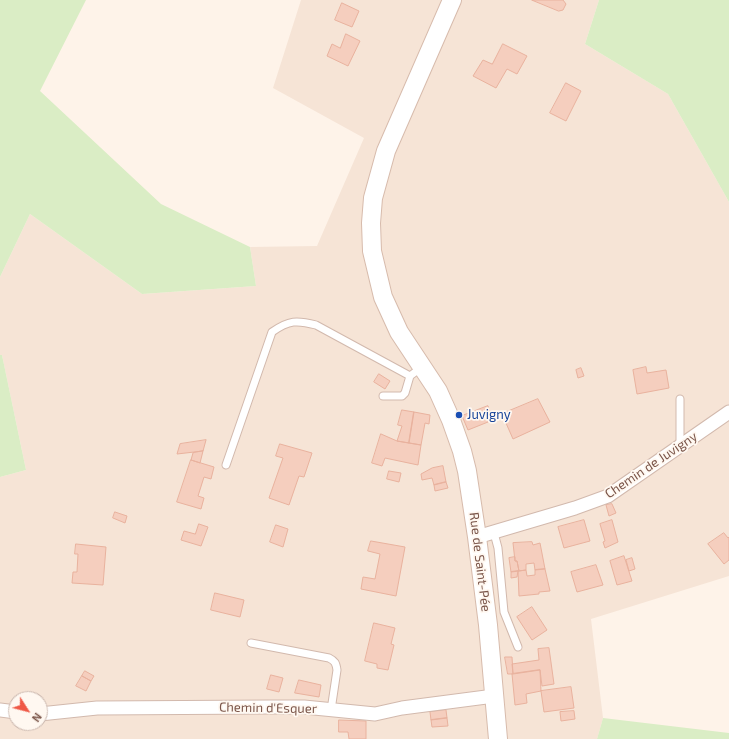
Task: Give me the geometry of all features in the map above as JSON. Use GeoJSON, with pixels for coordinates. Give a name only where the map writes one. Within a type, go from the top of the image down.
{"type":"FeatureCollection","features":[{"type":"Feature","properties":{"kind":"main road","name":"Rue de Saint-Pée"},"geometry":{"type":"LineString","coordinates":[[452,0],[386,151],[378,176],[373,198],[371,217],[372,251],[383,297],[416,372],[438,391],[451,420],[462,451],[472,500],[486,535],[488,625],[498,739]]}},
{"type":"Feature","properties":{"kind":"street","name":"Chemin de Juvigny"},"geometry":{"type":"LineString","coordinates":[[486,535],[575,508],[608,496],[729,412]]}},
{"type":"Feature","properties":{"kind":"street","name":"Chemin d'Esquer"},"geometry":{"type":"LineString","coordinates":[[48,713],[96,708],[304,707],[375,714],[402,708],[494,696]]}},
{"type":"Feature","properties":{"kind":"lane"},"geometry":{"type":"LineString","coordinates":[[226,465],[272,332],[284,324],[302,321],[316,325],[416,372],[402,396],[383,396]]}},
{"type":"Feature","properties":{"kind":"lane"},"geometry":{"type":"LineString","coordinates":[[680,399],[680,445]]}},
{"type":"Feature","properties":{"kind":"lane"},"geometry":{"type":"LineString","coordinates":[[486,535],[498,548],[504,612],[518,647]]}},
{"type":"Feature","properties":{"kind":"lane"},"geometry":{"type":"LineString","coordinates":[[251,643],[333,660],[337,665],[337,670],[331,710]]}},
{"type":"Feature","properties":{"kind":"shaded area"},"geometry":{"type":"Polygon","coordinates":[[[301,0],[599,0],[585,44],[668,94],[729,202],[729,576],[591,619],[603,718],[597,739],[0,739],[0,477],[26,470],[2,355],[0,355],[0,277],[30,214],[142,294],[256,286],[250,247],[317,246],[364,138],[273,88],[301,0]]]}},
{"type":"Feature","properties":{"kind":"green space"},"geometry":{"type":"Polygon","coordinates":[[[0,0],[86,0],[40,91],[161,204],[250,247],[256,286],[142,294],[30,214],[0,277],[0,0]]]}},
{"type":"Feature","properties":{"kind":"green space"},"geometry":{"type":"Polygon","coordinates":[[[599,0],[729,0],[729,202],[668,94],[585,44],[599,0]]]}},
{"type":"Feature","properties":{"kind":"green space"},"geometry":{"type":"Polygon","coordinates":[[[0,355],[2,355],[26,470],[0,477],[0,355]]]}},
{"type":"Feature","properties":{"kind":"green space"},"geometry":{"type":"Polygon","coordinates":[[[603,718],[729,733],[729,739],[597,739],[603,718]]]}},
{"type":"Feature","properties":{"kind":"building"},"geometry":{"type":"Polygon","coordinates":[[[532,0],[563,0],[566,4],[563,10],[559,11],[532,0]]]}},
{"type":"Feature","properties":{"kind":"building"},"geometry":{"type":"Polygon","coordinates":[[[342,3],[359,11],[352,27],[335,20],[342,3]]]}},
{"type":"Feature","properties":{"kind":"building"},"geometry":{"type":"Polygon","coordinates":[[[346,34],[360,41],[348,66],[327,56],[332,44],[340,48],[346,34]]]}},
{"type":"Feature","properties":{"kind":"building"},"geometry":{"type":"Polygon","coordinates":[[[503,44],[527,56],[517,74],[507,69],[496,88],[473,76],[483,60],[492,64],[503,44]]]}},
{"type":"Feature","properties":{"kind":"building"},"geometry":{"type":"Polygon","coordinates":[[[566,83],[581,91],[566,121],[550,113],[566,83]]]}},
{"type":"Feature","properties":{"kind":"building"},"geometry":{"type":"Polygon","coordinates":[[[646,367],[647,373],[666,370],[669,388],[637,394],[633,370],[646,367]]]}},
{"type":"Feature","properties":{"kind":"building"},"geometry":{"type":"Polygon","coordinates":[[[581,368],[584,376],[578,378],[576,370],[581,368]]]}},
{"type":"Feature","properties":{"kind":"building"},"geometry":{"type":"Polygon","coordinates":[[[379,374],[390,381],[385,389],[374,382],[379,374]]]}},
{"type":"Feature","properties":{"kind":"building"},"geometry":{"type":"Polygon","coordinates":[[[538,399],[550,422],[513,439],[502,414],[538,399]]]}},
{"type":"Feature","properties":{"kind":"building"},"geometry":{"type":"Polygon","coordinates":[[[488,406],[493,420],[468,430],[462,416],[488,406]]]}},
{"type":"Feature","properties":{"kind":"building"},"geometry":{"type":"Polygon","coordinates":[[[402,410],[414,412],[409,443],[397,441],[402,426],[398,425],[402,410]]]}},
{"type":"Feature","properties":{"kind":"building"},"geometry":{"type":"Polygon","coordinates":[[[414,412],[430,415],[429,424],[425,423],[421,445],[409,443],[414,412]]]}},
{"type":"Feature","properties":{"kind":"building"},"geometry":{"type":"Polygon","coordinates":[[[381,434],[397,441],[421,445],[418,465],[385,458],[382,466],[372,463],[381,434]]]}},
{"type":"Feature","properties":{"kind":"building"},"geometry":{"type":"Polygon","coordinates":[[[206,440],[203,451],[177,454],[180,444],[206,440]]]}},
{"type":"Feature","properties":{"kind":"building"},"geometry":{"type":"Polygon","coordinates":[[[280,444],[312,453],[304,477],[299,476],[289,505],[269,498],[283,458],[276,456],[280,444]]]}},
{"type":"Feature","properties":{"kind":"building"},"geometry":{"type":"Polygon","coordinates":[[[203,451],[200,463],[191,460],[193,453],[203,451]]]}},
{"type":"Feature","properties":{"kind":"building"},"geometry":{"type":"Polygon","coordinates":[[[191,460],[214,467],[211,479],[204,477],[198,496],[204,498],[201,509],[177,502],[191,460]]]}},
{"type":"Feature","properties":{"kind":"building"},"geometry":{"type":"Polygon","coordinates":[[[443,466],[446,482],[434,485],[432,478],[422,480],[421,474],[432,468],[443,466]]]}},
{"type":"Feature","properties":{"kind":"building"},"geometry":{"type":"Polygon","coordinates":[[[389,471],[401,473],[399,482],[387,479],[389,471]]]}},
{"type":"Feature","properties":{"kind":"building"},"geometry":{"type":"Polygon","coordinates":[[[446,482],[448,488],[435,491],[434,485],[446,482]]]}},
{"type":"Feature","properties":{"kind":"building"},"geometry":{"type":"Polygon","coordinates":[[[612,504],[616,513],[609,516],[606,505],[612,504]]]}},
{"type":"Feature","properties":{"kind":"building"},"geometry":{"type":"Polygon","coordinates":[[[115,512],[127,516],[125,523],[113,518],[115,512]]]}},
{"type":"Feature","properties":{"kind":"building"},"geometry":{"type":"Polygon","coordinates":[[[584,520],[590,541],[564,548],[558,527],[584,520]]]}},
{"type":"Feature","properties":{"kind":"building"},"geometry":{"type":"Polygon","coordinates":[[[612,520],[618,542],[605,548],[603,542],[605,541],[600,524],[612,520]]]}},
{"type":"Feature","properties":{"kind":"building"},"geometry":{"type":"Polygon","coordinates":[[[199,524],[208,527],[201,546],[181,540],[184,531],[195,534],[199,524]]]}},
{"type":"Feature","properties":{"kind":"building"},"geometry":{"type":"Polygon","coordinates":[[[276,525],[288,529],[283,547],[270,542],[276,525]]]}},
{"type":"Feature","properties":{"kind":"building"},"geometry":{"type":"Polygon","coordinates":[[[724,533],[728,538],[729,537],[729,560],[724,564],[708,544],[724,533]]]}},
{"type":"Feature","properties":{"kind":"building"},"geometry":{"type":"Polygon","coordinates":[[[371,541],[405,547],[396,596],[361,589],[363,577],[375,579],[380,554],[368,551],[371,541]]]}},
{"type":"Feature","properties":{"kind":"building"},"geometry":{"type":"Polygon","coordinates":[[[532,542],[533,545],[540,543],[545,569],[535,570],[534,563],[526,564],[526,570],[519,571],[517,561],[515,561],[513,543],[532,542]]]}},
{"type":"Feature","properties":{"kind":"building"},"geometry":{"type":"Polygon","coordinates":[[[76,544],[106,547],[103,585],[72,583],[73,572],[77,572],[78,554],[75,554],[76,544]]]}},
{"type":"Feature","properties":{"kind":"building"},"geometry":{"type":"Polygon","coordinates":[[[624,556],[632,581],[617,585],[610,561],[624,556]]]}},
{"type":"Feature","properties":{"kind":"building"},"geometry":{"type":"Polygon","coordinates":[[[515,557],[519,571],[511,572],[509,558],[515,557]]]}},
{"type":"Feature","properties":{"kind":"building"},"geometry":{"type":"Polygon","coordinates":[[[632,558],[635,569],[629,571],[626,560],[632,558]]]}},
{"type":"Feature","properties":{"kind":"building"},"geometry":{"type":"Polygon","coordinates":[[[596,565],[603,585],[577,592],[571,572],[596,565]]]}},
{"type":"Feature","properties":{"kind":"building"},"geometry":{"type":"Polygon","coordinates":[[[545,569],[550,591],[539,592],[539,594],[519,596],[518,571],[526,570],[527,576],[535,575],[535,570],[545,569]]]}},
{"type":"Feature","properties":{"kind":"building"},"geometry":{"type":"Polygon","coordinates":[[[518,571],[517,577],[511,578],[511,572],[518,571]]]}},
{"type":"Feature","properties":{"kind":"building"},"geometry":{"type":"Polygon","coordinates":[[[215,593],[244,600],[240,617],[211,610],[215,593]]]}},
{"type":"Feature","properties":{"kind":"building"},"geometry":{"type":"Polygon","coordinates":[[[532,607],[547,630],[532,640],[517,617],[532,607]]]}},
{"type":"Feature","properties":{"kind":"building"},"geometry":{"type":"Polygon","coordinates":[[[374,623],[395,628],[391,644],[394,645],[388,670],[377,668],[377,664],[365,661],[374,623]]]}},
{"type":"Feature","properties":{"kind":"building"},"geometry":{"type":"Polygon","coordinates":[[[549,648],[554,684],[542,686],[540,670],[513,674],[512,664],[539,660],[538,649],[549,648]]]}},
{"type":"Feature","properties":{"kind":"building"},"geometry":{"type":"Polygon","coordinates":[[[505,657],[512,657],[513,674],[508,674],[505,657]]]}},
{"type":"Feature","properties":{"kind":"building"},"geometry":{"type":"Polygon","coordinates":[[[540,670],[541,691],[526,694],[527,703],[515,705],[512,674],[540,670]]]}},
{"type":"Feature","properties":{"kind":"building"},"geometry":{"type":"Polygon","coordinates":[[[85,671],[94,676],[91,681],[82,676],[85,671]]]}},
{"type":"Feature","properties":{"kind":"building"},"geometry":{"type":"Polygon","coordinates":[[[271,675],[283,678],[279,692],[267,689],[271,675]]]}},
{"type":"Feature","properties":{"kind":"building"},"geometry":{"type":"Polygon","coordinates":[[[82,676],[91,681],[86,691],[76,686],[82,676]]]}},
{"type":"Feature","properties":{"kind":"building"},"geometry":{"type":"Polygon","coordinates":[[[299,680],[321,685],[319,697],[295,693],[299,680]]]}},
{"type":"Feature","properties":{"kind":"building"},"geometry":{"type":"Polygon","coordinates":[[[571,687],[574,708],[544,712],[541,691],[571,687]]]}},
{"type":"Feature","properties":{"kind":"building"},"geometry":{"type":"Polygon","coordinates":[[[446,710],[447,718],[431,720],[430,712],[446,710]]]}},
{"type":"Feature","properties":{"kind":"building"},"geometry":{"type":"Polygon","coordinates":[[[574,711],[575,719],[561,721],[560,712],[574,711]]]}},
{"type":"Feature","properties":{"kind":"building"},"geometry":{"type":"Polygon","coordinates":[[[447,718],[448,726],[432,727],[431,720],[447,718]]]}},
{"type":"Feature","properties":{"kind":"building"},"geometry":{"type":"Polygon","coordinates":[[[339,720],[366,721],[366,739],[349,739],[348,732],[339,732],[339,720]]]}},
{"type":"Feature","properties":{"kind":"place","name":"Juvigny"},"geometry":{"type":"Point","coordinates":[459,415]}}]}
